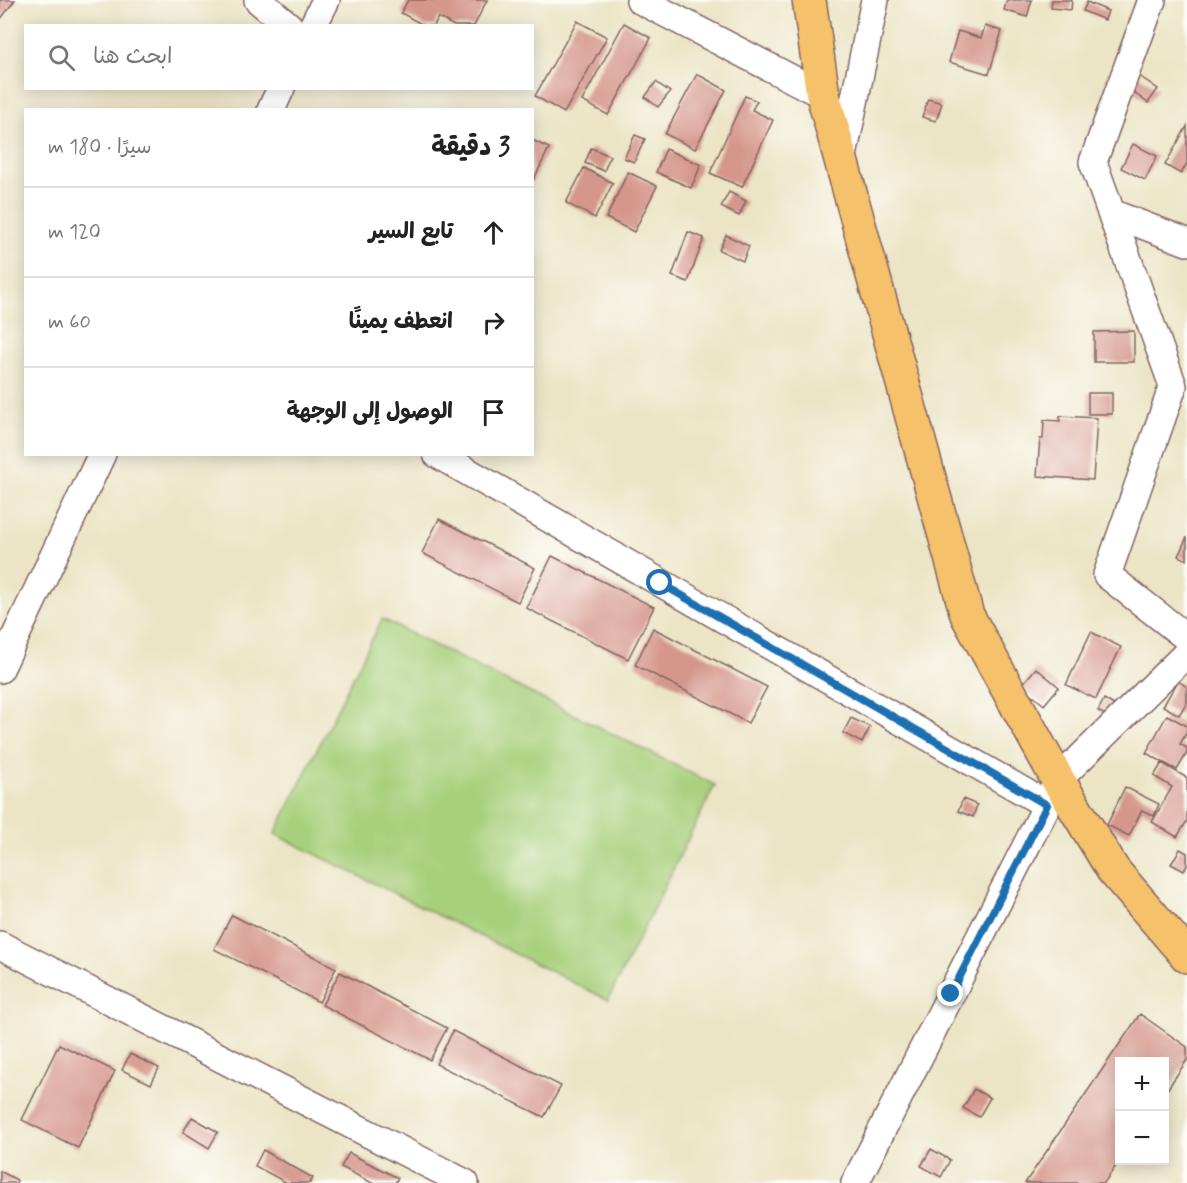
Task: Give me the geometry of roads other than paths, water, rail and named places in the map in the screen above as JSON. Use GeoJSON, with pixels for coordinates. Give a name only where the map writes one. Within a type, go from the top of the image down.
{"type":"FeatureCollection","features":[{"type":"Feature","properties":{"kind":"highway"},"geometry":{"type":"LineString","coordinates":[[809,0],[823,95],[967,615],[1052,792],[1113,870],[1187,956]]}},
{"type":"Feature","properties":{"kind":"street"},"geometry":{"type":"LineString","coordinates":[[258,0],[287,24]]}},
{"type":"Feature","properties":{"kind":"street"},"geometry":{"type":"LineString","coordinates":[[314,24],[326,0]]}},
{"type":"Feature","properties":{"kind":"street"},"geometry":{"type":"LineString","coordinates":[[640,0],[823,95]]}},
{"type":"Feature","properties":{"kind":"street"},"geometry":{"type":"LineString","coordinates":[[841,162],[875,0]]}},
{"type":"Feature","properties":{"kind":"street"},"geometry":{"type":"LineString","coordinates":[[1152,0],[1093,162],[1173,386],[1107,575],[1187,638]]}},
{"type":"Feature","properties":{"kind":"street"},"geometry":{"type":"LineString","coordinates":[[272,108],[280,90]]}},
{"type":"Feature","properties":{"kind":"street"},"geometry":{"type":"LineString","coordinates":[[1111,213],[1187,242]]}},
{"type":"Feature","properties":{"kind":"street"},"geometry":{"type":"LineString","coordinates":[[0,669],[101,456]]}},
{"type":"Feature","properties":{"kind":"street"},"geometry":{"type":"LineString","coordinates":[[441,456],[1052,792]]}},
{"type":"Feature","properties":{"kind":"street"},"geometry":{"type":"LineString","coordinates":[[855,1183],[1052,792],[1187,652]]}},
{"type":"Feature","properties":{"kind":"street"},"geometry":{"type":"LineString","coordinates":[[0,945],[465,1183]]}}]}
